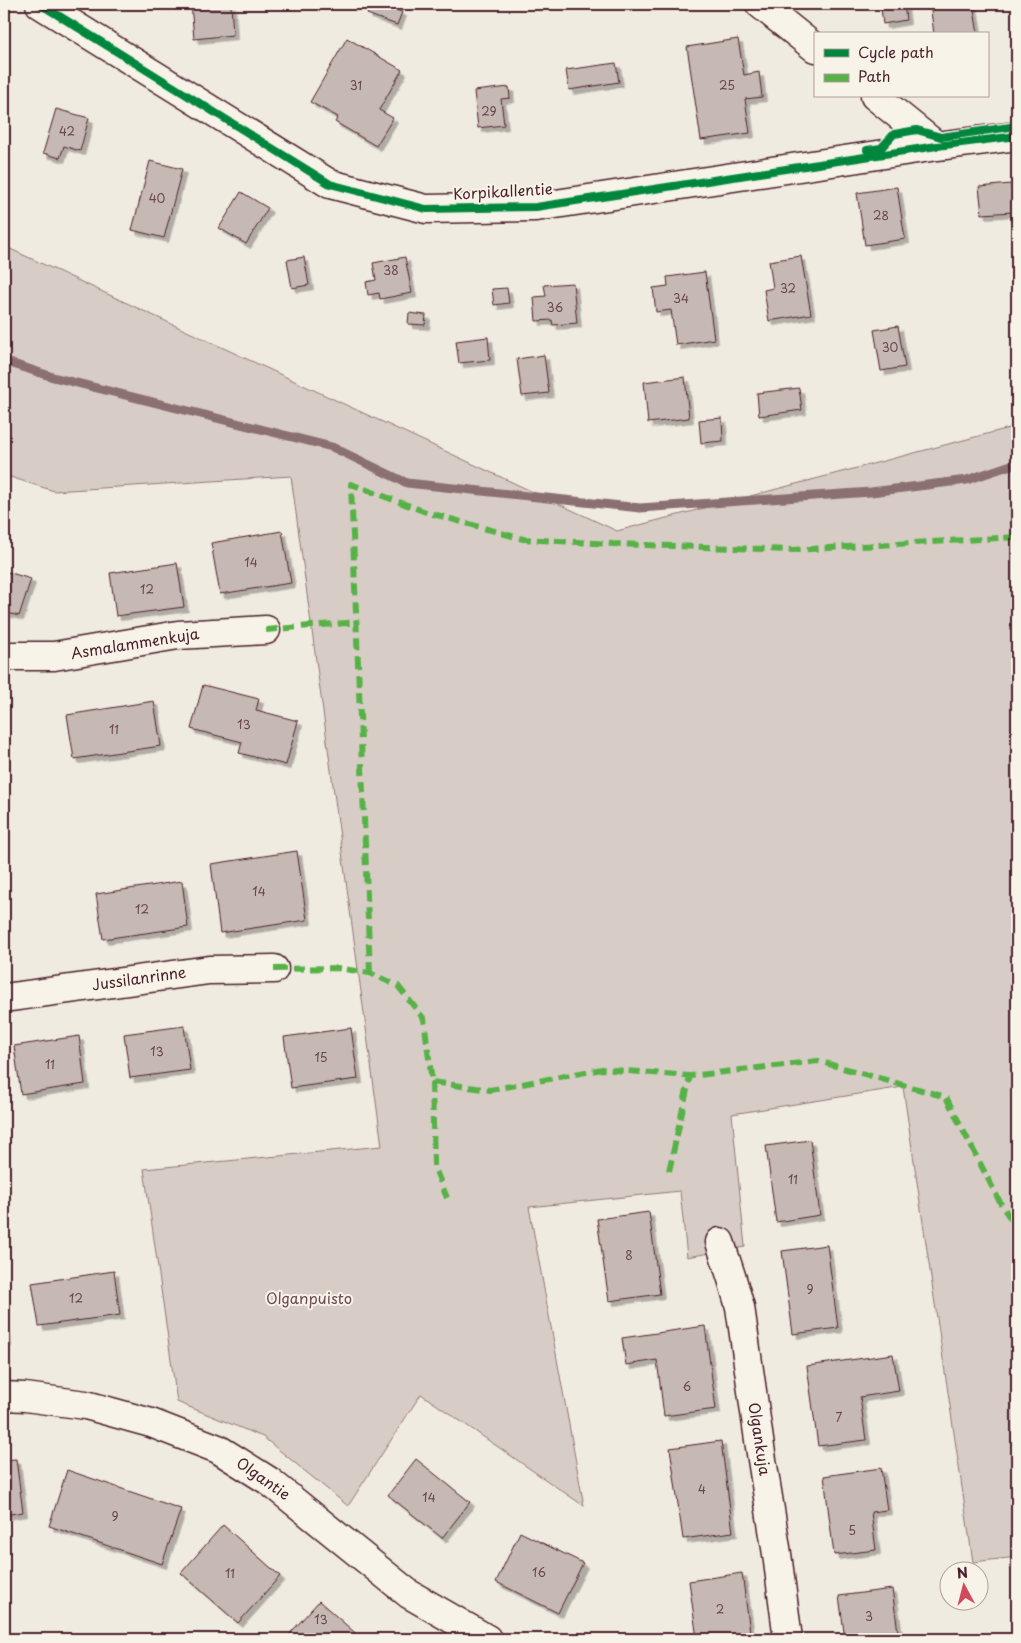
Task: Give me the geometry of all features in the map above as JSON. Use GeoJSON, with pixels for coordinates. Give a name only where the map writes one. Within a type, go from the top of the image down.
{"type":"FeatureCollection","features":[{"type":"Feature","properties":{"kind":"street","name":"Korpikallentie"},"geometry":{"type":"LineString","coordinates":[[40,4],[330,184],[426,209],[536,207],[938,146],[1017,136]]}},
{"type":"Feature","properties":{"kind":"street"},"geometry":{"type":"LineString","coordinates":[[760,4],[814,47]]}},
{"type":"Feature","properties":{"kind":"street"},"geometry":{"type":"LineString","coordinates":[[878,98],[938,146]]}},
{"type":"Feature","properties":{"kind":"street","name":"Asmalammenkuja"},"geometry":{"type":"LineString","coordinates":[[4,656],[54,656],[178,635],[266,630]]}},
{"type":"Feature","properties":{"kind":"street","name":"Jussilanrinne"},"geometry":{"type":"LineString","coordinates":[[4,998],[209,970],[274,969]]}},
{"type":"Feature","properties":{"kind":"street","name":"Olgankuja"},"geometry":{"type":"LineString","coordinates":[[720,1242],[740,1307],[788,1639]]}},
{"type":"Feature","properties":{"kind":"street","name":"Olgantie"},"geometry":{"type":"LineString","coordinates":[[4,1396],[60,1400],[86,1405],[150,1423],[218,1449],[269,1481],[409,1594],[487,1639]]}},
{"type":"Feature","properties":{"kind":"green space","name":"Olganpuisto"},"geometry":{"type":"Polygon","coordinates":[[[4,246],[617,531],[1017,426],[1017,1557],[973,1560],[903,1087],[732,1114],[745,1247],[687,1257],[680,1191],[529,1207],[584,1506],[421,1394],[348,1506],[263,1437],[177,1402],[144,1169],[382,1146],[291,476],[54,491],[4,475],[4,246]]]}},
{"type":"Feature","properties":{"kind":"building"},"geometry":{"type":"Polygon","coordinates":[[[191,4],[231,4],[233,35],[194,39],[191,4]]]}},
{"type":"Feature","properties":{"kind":"building"},"geometry":{"type":"Polygon","coordinates":[[[371,4],[379,4],[402,12],[397,25],[367,14],[371,4]]]}},
{"type":"Feature","properties":{"kind":"building"},"geometry":{"type":"Polygon","coordinates":[[[904,4],[906,20],[883,24],[881,8],[904,4]]]}},
{"type":"Feature","properties":{"kind":"building"},"geometry":{"type":"Polygon","coordinates":[[[930,4],[973,4],[978,32],[934,32],[930,4]]]}},
{"type":"Feature","properties":{"kind":"building"},"geometry":{"type":"Polygon","coordinates":[[[347,38],[402,70],[379,110],[393,118],[376,146],[335,122],[338,117],[310,102],[347,38]]]}},
{"type":"Feature","properties":{"kind":"building"},"geometry":{"type":"Polygon","coordinates":[[[738,39],[744,75],[759,72],[762,97],[745,99],[750,133],[701,140],[687,47],[738,39]]]}},
{"type":"Feature","properties":{"kind":"building"},"geometry":{"type":"Polygon","coordinates":[[[616,63],[619,82],[569,90],[566,70],[616,63]]]}},
{"type":"Feature","properties":{"kind":"building"},"geometry":{"type":"Polygon","coordinates":[[[509,87],[510,98],[501,99],[504,125],[478,128],[474,91],[509,87]]]}},
{"type":"Feature","properties":{"kind":"building"},"geometry":{"type":"Polygon","coordinates":[[[56,109],[89,118],[80,151],[64,146],[60,158],[43,153],[56,109]]]}},
{"type":"Feature","properties":{"kind":"building"},"geometry":{"type":"Polygon","coordinates":[[[150,161],[182,169],[164,238],[132,230],[150,161]]]}},
{"type":"Feature","properties":{"kind":"building"},"geometry":{"type":"Polygon","coordinates":[[[1011,184],[1013,212],[982,214],[979,187],[1011,184]]]}},
{"type":"Feature","properties":{"kind":"building"},"geometry":{"type":"Polygon","coordinates":[[[897,187],[905,239],[865,245],[857,193],[897,187]]]}},
{"type":"Feature","properties":{"kind":"building"},"geometry":{"type":"Polygon","coordinates":[[[241,192],[268,208],[246,244],[219,228],[241,192]]]}},
{"type":"Feature","properties":{"kind":"building"},"geometry":{"type":"Polygon","coordinates":[[[801,256],[811,314],[769,321],[764,290],[773,288],[769,261],[801,256]]]}},
{"type":"Feature","properties":{"kind":"building"},"geometry":{"type":"Polygon","coordinates":[[[304,257],[309,285],[292,288],[287,260],[304,257]]]}},
{"type":"Feature","properties":{"kind":"building"},"geometry":{"type":"Polygon","coordinates":[[[405,257],[412,293],[380,299],[379,293],[368,295],[366,282],[376,280],[373,263],[405,257]]]}},
{"type":"Feature","properties":{"kind":"building"},"geometry":{"type":"Polygon","coordinates":[[[705,272],[714,339],[676,345],[671,310],[656,312],[653,288],[668,286],[667,277],[705,272]]]}},
{"type":"Feature","properties":{"kind":"building"},"geometry":{"type":"Polygon","coordinates":[[[573,283],[577,323],[553,325],[552,320],[536,321],[534,297],[546,296],[544,285],[573,283]]]}},
{"type":"Feature","properties":{"kind":"building"},"geometry":{"type":"Polygon","coordinates":[[[507,288],[509,303],[494,305],[492,289],[507,288]]]}},
{"type":"Feature","properties":{"kind":"building"},"geometry":{"type":"Polygon","coordinates":[[[409,313],[426,315],[425,325],[408,324],[409,313]]]}},
{"type":"Feature","properties":{"kind":"building"},"geometry":{"type":"Polygon","coordinates":[[[898,326],[905,367],[881,371],[874,330],[898,326]]]}},
{"type":"Feature","properties":{"kind":"building"},"geometry":{"type":"Polygon","coordinates":[[[488,337],[490,360],[459,363],[456,341],[488,337]]]}},
{"type":"Feature","properties":{"kind":"building"},"geometry":{"type":"Polygon","coordinates":[[[544,355],[549,393],[522,396],[517,359],[544,355]]]}},
{"type":"Feature","properties":{"kind":"building"},"geometry":{"type":"Polygon","coordinates":[[[685,377],[689,418],[648,423],[644,382],[685,377]]]}},
{"type":"Feature","properties":{"kind":"building"},"geometry":{"type":"Polygon","coordinates":[[[799,388],[802,410],[759,416],[757,393],[799,388]]]}},
{"type":"Feature","properties":{"kind":"building"},"geometry":{"type":"Polygon","coordinates":[[[722,418],[723,441],[701,443],[699,420],[722,418]]]}},
{"type":"Feature","properties":{"kind":"building"},"geometry":{"type":"Polygon","coordinates":[[[282,531],[291,583],[220,594],[211,543],[282,531]]]}},
{"type":"Feature","properties":{"kind":"building"},"geometry":{"type":"Polygon","coordinates":[[[177,563],[184,607],[116,616],[110,573],[177,563]]]}},
{"type":"Feature","properties":{"kind":"building"},"geometry":{"type":"Polygon","coordinates":[[[4,571],[31,579],[19,616],[4,612],[4,571]]]}},
{"type":"Feature","properties":{"kind":"building"},"geometry":{"type":"Polygon","coordinates":[[[203,685],[259,699],[256,710],[298,721],[286,765],[239,753],[242,742],[191,729],[203,685]]]}},
{"type":"Feature","properties":{"kind":"building"},"geometry":{"type":"Polygon","coordinates":[[[154,701],[161,746],[74,759],[67,715],[154,701]]]}},
{"type":"Feature","properties":{"kind":"building"},"geometry":{"type":"Polygon","coordinates":[[[297,851],[307,920],[220,933],[211,864],[297,851]]]}},
{"type":"Feature","properties":{"kind":"building"},"geometry":{"type":"Polygon","coordinates":[[[182,881],[188,927],[103,939],[96,894],[182,881]]]}},
{"type":"Feature","properties":{"kind":"building"},"geometry":{"type":"Polygon","coordinates":[[[184,1026],[190,1070],[130,1078],[124,1034],[184,1026]]]}},
{"type":"Feature","properties":{"kind":"building"},"geometry":{"type":"Polygon","coordinates":[[[351,1028],[358,1079],[291,1088],[284,1037],[351,1028]]]}},
{"type":"Feature","properties":{"kind":"building"},"geometry":{"type":"Polygon","coordinates":[[[79,1036],[85,1084],[21,1094],[14,1046],[79,1036]]]}},
{"type":"Feature","properties":{"kind":"building"},"geometry":{"type":"Polygon","coordinates":[[[810,1140],[820,1215],[776,1222],[766,1146],[810,1140]]]}},
{"type":"Feature","properties":{"kind":"building"},"geometry":{"type":"Polygon","coordinates":[[[649,1212],[660,1294],[609,1301],[597,1219],[649,1212]]]}},
{"type":"Feature","properties":{"kind":"building"},"geometry":{"type":"Polygon","coordinates":[[[827,1245],[838,1328],[793,1334],[782,1251],[827,1245]]]}},
{"type":"Feature","properties":{"kind":"building"},"geometry":{"type":"Polygon","coordinates":[[[114,1271],[120,1315],[39,1326],[32,1283],[114,1271]]]}},
{"type":"Feature","properties":{"kind":"building"},"geometry":{"type":"Polygon","coordinates":[[[4,1317],[7,1342],[4,1342],[4,1317]]]}},
{"type":"Feature","properties":{"kind":"building"},"geometry":{"type":"Polygon","coordinates":[[[705,1326],[716,1409],[664,1416],[657,1360],[626,1365],[622,1338],[705,1326]]]}},
{"type":"Feature","properties":{"kind":"building"},"geometry":{"type":"Polygon","coordinates":[[[893,1354],[899,1391],[860,1397],[866,1440],[818,1446],[807,1366],[893,1354]]]}},
{"type":"Feature","properties":{"kind":"building"},"geometry":{"type":"Polygon","coordinates":[[[721,1441],[733,1532],[683,1539],[670,1448],[721,1441]]]}},
{"type":"Feature","properties":{"kind":"building"},"geometry":{"type":"Polygon","coordinates":[[[16,1459],[23,1512],[4,1515],[4,1460],[16,1459]]]}},
{"type":"Feature","properties":{"kind":"building"},"geometry":{"type":"Polygon","coordinates":[[[416,1459],[470,1502],[442,1538],[388,1495],[416,1459]]]}},
{"type":"Feature","properties":{"kind":"building"},"geometry":{"type":"Polygon","coordinates":[[[881,1468],[887,1510],[871,1512],[876,1550],[834,1555],[824,1476],[881,1468]]]}},
{"type":"Feature","properties":{"kind":"building"},"geometry":{"type":"Polygon","coordinates":[[[67,1470],[181,1509],[162,1564],[49,1526],[67,1470]]]}},
{"type":"Feature","properties":{"kind":"building"},"geometry":{"type":"Polygon","coordinates":[[[223,1525],[280,1576],[238,1623],[181,1573],[223,1525]]]}},
{"type":"Feature","properties":{"kind":"building"},"geometry":{"type":"Polygon","coordinates":[[[520,1532],[583,1563],[558,1613],[496,1582],[520,1532]]]}},
{"type":"Feature","properties":{"kind":"building"},"geometry":{"type":"Polygon","coordinates":[[[742,1573],[751,1639],[697,1639],[689,1581],[742,1573]]]}},
{"type":"Feature","properties":{"kind":"building"},"geometry":{"type":"Polygon","coordinates":[[[892,1589],[899,1639],[845,1639],[839,1596],[892,1589]]]}},
{"type":"Feature","properties":{"kind":"building"},"geometry":{"type":"Polygon","coordinates":[[[319,1601],[362,1639],[285,1639],[319,1601]]]}},
{"type":"Feature","properties":{"kind":"waterway"},"geometry":{"type":"LineString","coordinates":[[4,361],[53,377],[332,447],[407,483],[640,508],[871,492],[967,480],[1017,463]]}},
{"type":"Feature","properties":{"kind":"marked path"},"geometry":{"type":"LineString","coordinates":[[370,973],[351,484],[426,512],[523,539],[793,550],[1017,537]]}},
{"type":"Feature","properties":{"kind":"marked path"},"geometry":{"type":"LineString","coordinates":[[266,630],[357,622]]}},
{"type":"Feature","properties":{"kind":"marked path"},"geometry":{"type":"LineString","coordinates":[[274,969],[337,968],[370,973],[398,986],[424,1019],[432,1082],[490,1090],[602,1069],[690,1076]]}},
{"type":"Feature","properties":{"kind":"marked path"},"geometry":{"type":"LineString","coordinates":[[669,1171],[690,1076],[818,1061],[946,1097],[1002,1206],[1017,1228]]}},
{"type":"Feature","properties":{"kind":"marked path"},"geometry":{"type":"LineString","coordinates":[[432,1082],[434,1166],[447,1198]]}},
{"type":"Feature","properties":{"kind":"cycle path"},"geometry":{"type":"LineString","coordinates":[[40,4],[330,184],[426,209],[536,207],[937,146],[1017,136]]}},
{"type":"Feature","properties":{"kind":"cycle path"},"geometry":{"type":"LineString","coordinates":[[867,150],[881,148],[894,134],[917,130],[941,137],[1017,126]]}}]}
